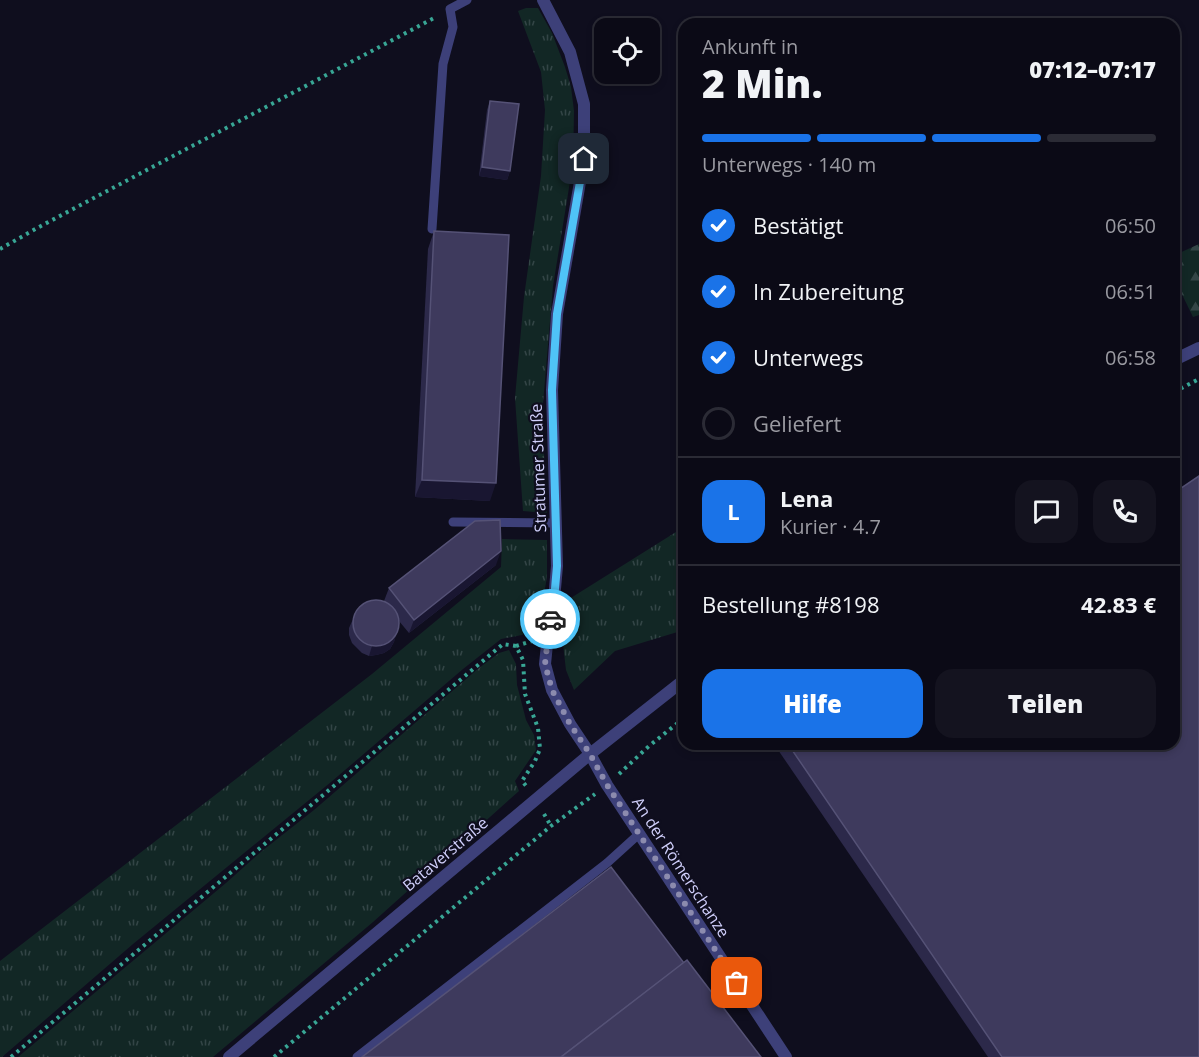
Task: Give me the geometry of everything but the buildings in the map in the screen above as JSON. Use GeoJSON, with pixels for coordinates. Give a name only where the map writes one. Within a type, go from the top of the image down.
{"type":"FeatureCollection","features":[{"type":"Feature","properties":{"kind":"street","name":"Stratumer Straße"},"geometry":{"type":"LineString","coordinates":[[543,0],[570,52],[584,104],[584,159],[556,325],[552,390],[557,566],[545,664],[552,690],[570,724],[590,754]]}},
{"type":"Feature","properties":{"kind":"street"},"geometry":{"type":"LineString","coordinates":[[1180,357],[1199,348]]}},
{"type":"Feature","properties":{"kind":"street","name":"Bataverstraße"},"geometry":{"type":"LineString","coordinates":[[229,1057],[590,754],[678,685]]}},
{"type":"Feature","properties":{"kind":"street","name":"An der Römerschanze"},"geometry":{"type":"LineString","coordinates":[[590,754],[607,785],[786,1057]]}},
{"type":"Feature","properties":{"kind":"lane"},"geometry":{"type":"LineString","coordinates":[[432,230],[443,64],[453,27],[450,9],[467,0]]}},
{"type":"Feature","properties":{"kind":"lane"},"geometry":{"type":"LineString","coordinates":[[453,522],[555,523]]}},
{"type":"Feature","properties":{"kind":"lane"},"geometry":{"type":"LineString","coordinates":[[357,1057],[607,863],[639,834]]}},
{"type":"Feature","properties":{"kind":"path"},"geometry":{"type":"LineString","coordinates":[[0,249],[450,9]]}},
{"type":"Feature","properties":{"kind":"path"},"geometry":{"type":"LineString","coordinates":[[1180,389],[1199,379]]}},
{"type":"Feature","properties":{"kind":"path"},"geometry":{"type":"LineString","coordinates":[[11,1057],[503,644],[516,646],[523,660],[525,694],[538,728],[540,749],[522,781],[551,826],[274,1057]]}},
{"type":"Feature","properties":{"kind":"green space"},"geometry":{"type":"Polygon","coordinates":[[[538,8],[552,33],[571,87],[574,111],[573,163],[553,286],[542,415],[547,513],[523,511],[515,398],[524,297],[541,176],[545,110],[541,72],[518,11],[538,8]]]}},
{"type":"Feature","properties":{"kind":"green space"},"geometry":{"type":"Polygon","coordinates":[[[1199,244],[1199,315],[1193,317],[1180,290],[1180,253],[1199,244]]]}},
{"type":"Feature","properties":{"kind":"green space"},"geometry":{"type":"Polygon","coordinates":[[[678,531],[678,632],[615,651],[574,690],[566,670],[563,644],[566,601],[678,531]]]}},
{"type":"Feature","properties":{"kind":"green space"},"geometry":{"type":"Polygon","coordinates":[[[502,539],[547,540],[547,577],[542,605],[534,626],[522,635],[501,639],[463,669],[331,782],[133,944],[0,1057],[0,961],[372,674],[501,567],[502,539]]]}},
{"type":"Feature","properties":{"kind":"green space"},"geometry":{"type":"Polygon","coordinates":[[[509,650],[516,664],[517,685],[526,720],[534,735],[536,750],[515,781],[519,791],[373,922],[213,1057],[18,1057],[262,851],[314,810],[479,668],[499,653],[509,650]]]}},
{"type":"Feature","properties":{"kind":"way so far"},"geometry":{"type":"LineString","coordinates":[[550,619],[545,664],[552,690],[607,785],[737,983]]}},
{"type":"Feature","properties":{"kind":"route"},"geometry":{"type":"LineString","coordinates":[[550,619],[557,566],[552,390],[557,314],[584,159]]}}]}
